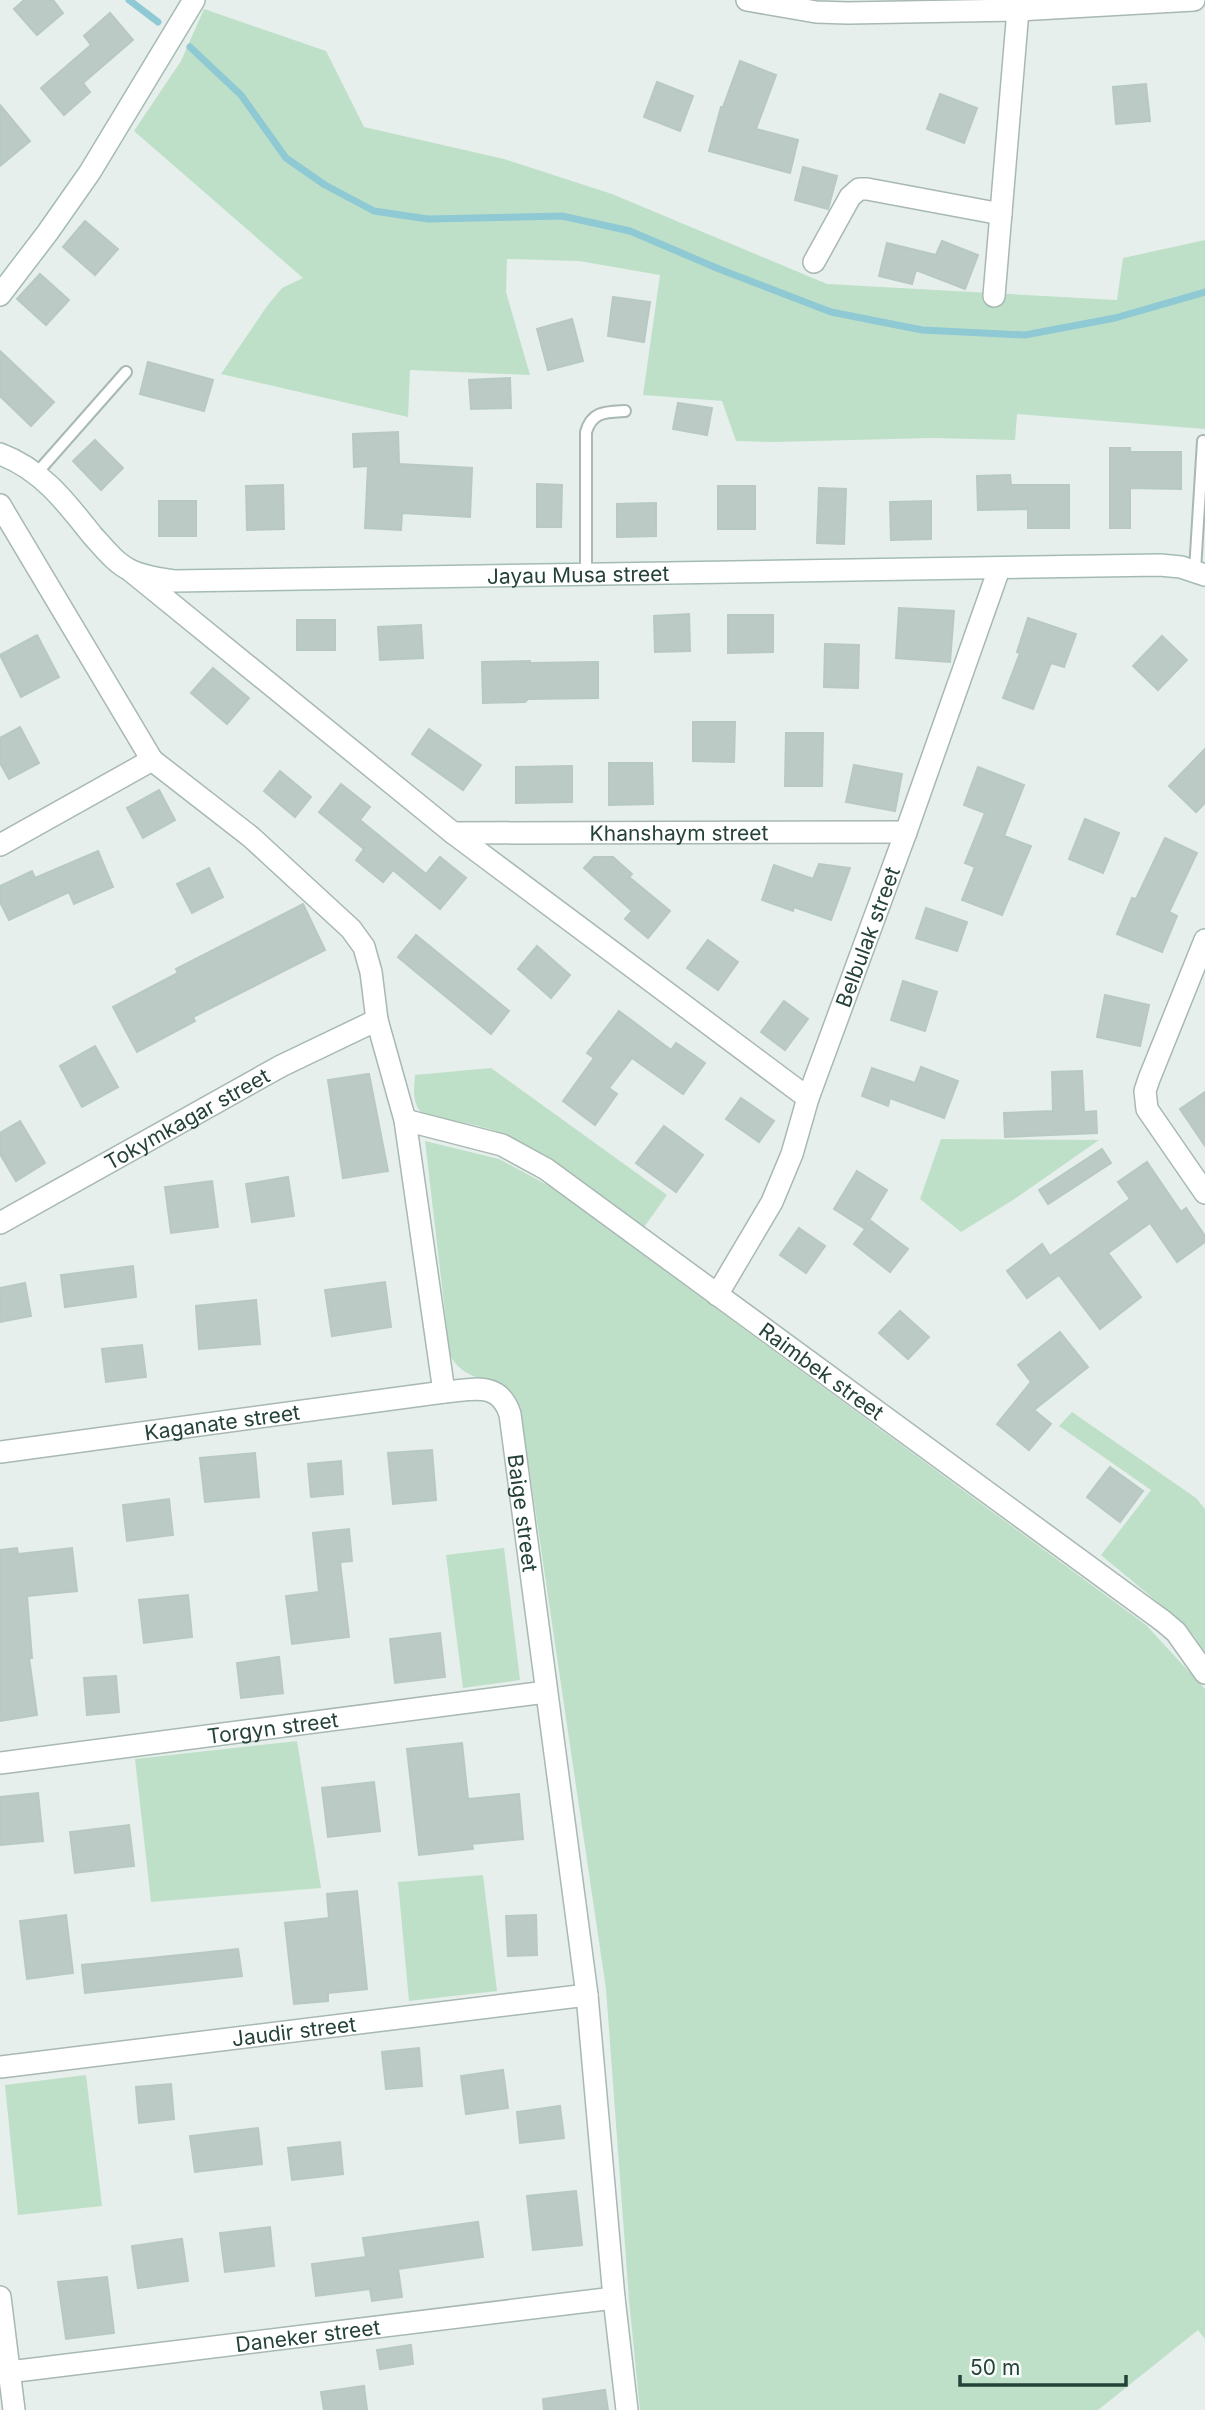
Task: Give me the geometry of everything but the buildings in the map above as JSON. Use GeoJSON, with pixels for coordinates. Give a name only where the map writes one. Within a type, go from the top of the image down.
{"type":"FeatureCollection","features":[{"type":"Feature","properties":{"kind":"street"},"geometry":{"type":"LineString","coordinates":[[0,295],[90,172],[194,0]]}},
{"type":"Feature","properties":{"kind":"street"},"geometry":{"type":"LineString","coordinates":[[747,0],[817,12],[848,13],[1018,10],[1194,0]]}},
{"type":"Feature","properties":{"kind":"street"},"geometry":{"type":"LineString","coordinates":[[994,296],[1018,10]]}},
{"type":"Feature","properties":{"kind":"street"},"geometry":{"type":"LineString","coordinates":[[814,262],[850,197],[859,189],[1001,214]]}},
{"type":"Feature","properties":{"kind":"street","name":"Jayau Musa street"},"geometry":{"type":"LineString","coordinates":[[0,454],[27,466],[58,493],[106,551],[131,571],[158,578],[199,582],[1160,565],[1200,572]]}},
{"type":"Feature","properties":{"kind":"street"},"geometry":{"type":"LineString","coordinates":[[0,506],[152,760],[251,837],[351,929],[364,947],[371,972],[377,1020],[405,1120],[444,1392]]}},
{"type":"Feature","properties":{"kind":"street","name":"Belbulak street"},"geometry":{"type":"LineString","coordinates":[[717,1296],[772,1202],[792,1154],[808,1098],[999,569]]}},
{"type":"Feature","properties":{"kind":"street"},"geometry":{"type":"LineString","coordinates":[[131,571],[453,833],[808,1098]]}},
{"type":"Feature","properties":{"kind":"street"},"geometry":{"type":"LineString","coordinates":[[0,845],[152,760]]}},
{"type":"Feature","properties":{"kind":"street","name":"Khanshaym street"},"geometry":{"type":"LineString","coordinates":[[453,833],[906,832]]}},
{"type":"Feature","properties":{"kind":"street"},"geometry":{"type":"LineString","coordinates":[[1205,940],[1149,1079],[1144,1100],[1153,1121],[1205,1193]]}},
{"type":"Feature","properties":{"kind":"street","name":"Tokymkagar street"},"geometry":{"type":"LineString","coordinates":[[0,1223],[281,1066],[377,1020]]}},
{"type":"Feature","properties":{"kind":"street","name":"Raimbek street"},"geometry":{"type":"LineString","coordinates":[[405,1120],[502,1145],[546,1169],[1163,1621],[1177,1632],[1205,1673]]}},
{"type":"Feature","properties":{"kind":"street","name":"Baige street"},"geometry":{"type":"LineString","coordinates":[[444,1392],[491,1390],[502,1398],[510,1414],[545,1692]]}},
{"type":"Feature","properties":{"kind":"street","name":"Kaganate street"},"geometry":{"type":"LineString","coordinates":[[0,1452],[444,1392]]}},
{"type":"Feature","properties":{"kind":"street"},"geometry":{"type":"LineString","coordinates":[[545,1692],[587,1996],[614,2298],[627,2410]]}},
{"type":"Feature","properties":{"kind":"street","name":"Torgyn street"},"geometry":{"type":"LineString","coordinates":[[0,1763],[545,1692]]}},
{"type":"Feature","properties":{"kind":"street","name":"Jaudir street"},"geometry":{"type":"LineString","coordinates":[[0,2067],[587,1996]]}},
{"type":"Feature","properties":{"kind":"street"},"geometry":{"type":"LineString","coordinates":[[0,2297],[5,2373],[14,2410]]}},
{"type":"Feature","properties":{"kind":"street","name":"Daneker street"},"geometry":{"type":"LineString","coordinates":[[5,2373],[614,2298]]}},
{"type":"Feature","properties":{"kind":"lane"},"geometry":{"type":"LineString","coordinates":[[36,474],[126,372]]}},
{"type":"Feature","properties":{"kind":"lane"},"geometry":{"type":"LineString","coordinates":[[586,575],[586,432],[593,417],[599,413],[625,411]]}},
{"type":"Feature","properties":{"kind":"lane"},"geometry":{"type":"LineString","coordinates":[[1200,572],[1203,441]]}},
{"type":"Feature","properties":{"kind":"green space"},"geometry":{"type":"Polygon","coordinates":[[[204,9],[326,51],[364,127],[504,159],[612,194],[827,284],[1117,300],[1123,258],[1205,240],[1205,429],[1017,414],[1015,440],[932,438],[736,441],[722,401],[643,395],[660,275],[579,261],[507,259],[506,292],[530,375],[410,370],[408,417],[221,374],[282,288],[303,278],[134,131],[181,61],[204,9]]]}},
{"type":"Feature","properties":{"kind":"green space"},"geometry":{"type":"Polygon","coordinates":[[[491,1068],[667,1195],[642,1230],[572,1176],[516,1140],[481,1127],[430,1118],[417,1107],[414,1094],[415,1075],[491,1068]]]}},
{"type":"Feature","properties":{"kind":"green space"},"geometry":{"type":"Polygon","coordinates":[[[941,1139],[1099,1140],[1013,1200],[961,1232],[920,1199],[941,1139]]]}},
{"type":"Feature","properties":{"kind":"green space"},"geometry":{"type":"Polygon","coordinates":[[[425,1141],[499,1159],[551,1187],[1146,1625],[1205,1689],[1205,2339],[1198,2330],[1098,2410],[640,2410],[629,2300],[606,1989],[522,1420],[508,1393],[499,1386],[467,1373],[450,1355],[425,1141]]]}},
{"type":"Feature","properties":{"kind":"green space"},"geometry":{"type":"Polygon","coordinates":[[[1072,1412],[1196,1498],[1205,1509],[1205,1660],[1195,1637],[1178,1619],[1101,1555],[1151,1490],[1059,1426],[1072,1412]]]}},
{"type":"Feature","properties":{"kind":"green space"},"geometry":{"type":"Polygon","coordinates":[[[504,1548],[520,1680],[463,1688],[446,1555],[504,1548]]]}},
{"type":"Feature","properties":{"kind":"green space"},"geometry":{"type":"Polygon","coordinates":[[[297,1741],[321,1888],[151,1902],[135,1759],[297,1741]]]}},
{"type":"Feature","properties":{"kind":"green space"},"geometry":{"type":"Polygon","coordinates":[[[483,1875],[497,1991],[409,2001],[398,1882],[483,1875]]]}},
{"type":"Feature","properties":{"kind":"green space"},"geometry":{"type":"Polygon","coordinates":[[[86,2075],[102,2206],[18,2215],[5,2085],[86,2075]]]}},
{"type":"Feature","properties":{"kind":"waterway"},"geometry":{"type":"LineString","coordinates":[[129,0],[158,22]]}},
{"type":"Feature","properties":{"kind":"waterway"},"geometry":{"type":"LineString","coordinates":[[190,47],[241,95],[286,158],[325,185],[374,211],[428,219],[562,216],[630,231],[831,312],[922,330],[1025,335],[1115,318],[1205,292]]}}]}
